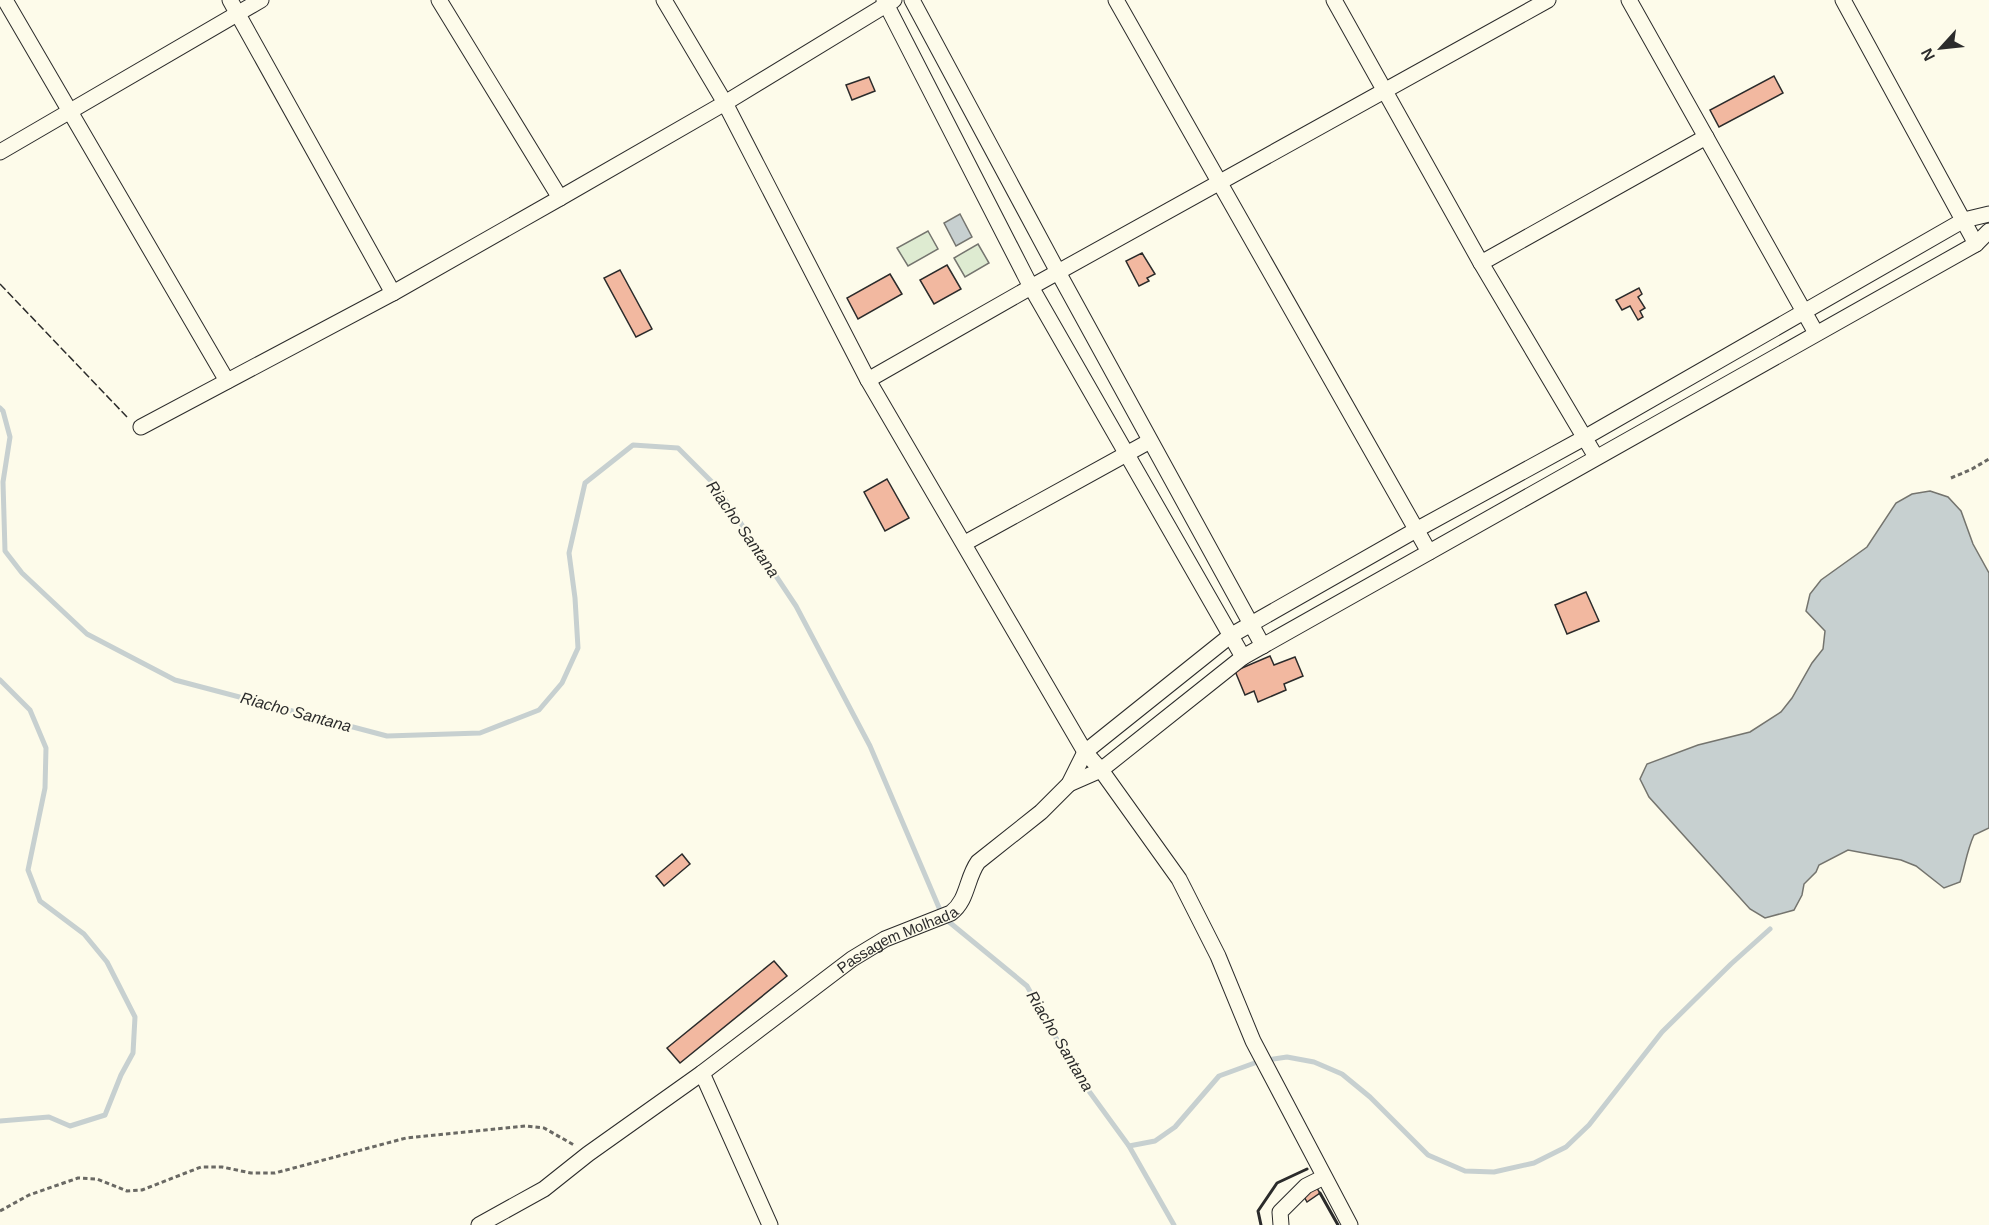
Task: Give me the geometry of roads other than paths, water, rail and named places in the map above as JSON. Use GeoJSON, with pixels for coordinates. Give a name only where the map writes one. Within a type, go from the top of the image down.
{"type":"FeatureCollection","features":[{"type":"Feature","properties":{"kind":"street"},"geometry":{"type":"LineString","coordinates":[[4,0],[227,381]]}},
{"type":"Feature","properties":{"kind":"street"},"geometry":{"type":"LineString","coordinates":[[0,152],[234,7],[261,0]]}},
{"type":"Feature","properties":{"kind":"street"},"geometry":{"type":"LineString","coordinates":[[439,0],[560,198]]}},
{"type":"Feature","properties":{"kind":"street"},"geometry":{"type":"LineString","coordinates":[[664,0],[725,103],[868,380],[1085,752],[1101,770],[1179,879],[1218,956],[1253,1041],[1350,1225]]}},
{"type":"Feature","properties":{"kind":"street"},"geometry":{"type":"LineString","coordinates":[[912,0],[1263,646]]}},
{"type":"Feature","properties":{"kind":"street"},"geometry":{"type":"LineString","coordinates":[[1116,0],[1429,552]]}},
{"type":"Feature","properties":{"kind":"street"},"geometry":{"type":"LineString","coordinates":[[1334,0],[1481,263],[1596,457]]}},
{"type":"Feature","properties":{"kind":"street"},"geometry":{"type":"LineString","coordinates":[[868,380],[1548,0]]}},
{"type":"Feature","properties":{"kind":"street"},"geometry":{"type":"LineString","coordinates":[[1629,0],[1816,333]]}},
{"type":"Feature","properties":{"kind":"street"},"geometry":{"type":"LineString","coordinates":[[1843,0],[1976,244]]}},
{"type":"Feature","properties":{"kind":"street"},"geometry":{"type":"LineString","coordinates":[[141,427],[393,292],[560,198],[725,103],[888,1],[1031,287],[1244,657]]}},
{"type":"Feature","properties":{"kind":"street"},"geometry":{"type":"LineString","coordinates":[[234,7],[393,292]]}},
{"type":"Feature","properties":{"kind":"street"},"geometry":{"type":"LineString","coordinates":[[1481,263],[1706,137]]}},
{"type":"Feature","properties":{"kind":"street"},"geometry":{"type":"LineString","coordinates":[[1069,784],[1085,752],[1230,636],[1584,438],[1964,220],[1989,214]]}},
{"type":"Feature","properties":{"kind":"street"},"geometry":{"type":"LineString","coordinates":[[1069,784],[1101,770],[1244,657],[1976,244],[1989,231]]}},
{"type":"Feature","properties":{"kind":"street"},"geometry":{"type":"LineString","coordinates":[[965,543],[1150,441]]}},
{"type":"Feature","properties":{"kind":"street","name":"Passagem Molhada"},"geometry":{"type":"LineString","coordinates":[[479,1225],[544,1189],[852,959],[885,939],[951,913],[959,907],[964,898],[973,868],[978,862],[1041,812],[1069,784]]}},
{"type":"Feature","properties":{"kind":"street"},"geometry":{"type":"LineString","coordinates":[[702,1073],[770,1225]]}},
{"type":"Feature","properties":{"kind":"street"},"geometry":{"type":"LineString","coordinates":[[1281,1225],[1280,1212],[1306,1186],[1324,1177]]}},
{"type":"Feature","properties":{"kind":"waterway","name":"Riacho Santana"},"geometry":{"type":"LineString","coordinates":[[0,408],[3,411],[10,437],[3,482],[5,551],[22,573],[87,634],[175,680],[387,736],[480,733],[539,710],[562,683],[578,648],[569,553],[585,483],[633,445],[678,448],[716,486],[796,606],[870,746],[943,917],[1027,986],[1075,1072],[1129,1146],[1174,1225]]}},
{"type":"Feature","properties":{"kind":"waterway"},"geometry":{"type":"LineString","coordinates":[[0,680],[30,710],[46,748],[45,788],[28,870],[40,901],[84,934],[107,962],[135,1017],[133,1053],[121,1075],[105,1115],[70,1126],[49,1117],[0,1121]]}},
{"type":"Feature","properties":{"kind":"waterway"},"geometry":{"type":"LineString","coordinates":[[1129,1146],[1155,1141],[1175,1127],[1219,1076],[1260,1061],[1287,1057],[1314,1062],[1342,1074],[1370,1097],[1428,1155],[1465,1171],[1494,1172],[1534,1163],[1566,1147],[1589,1125],[1662,1032],[1770,929]]}}]}
